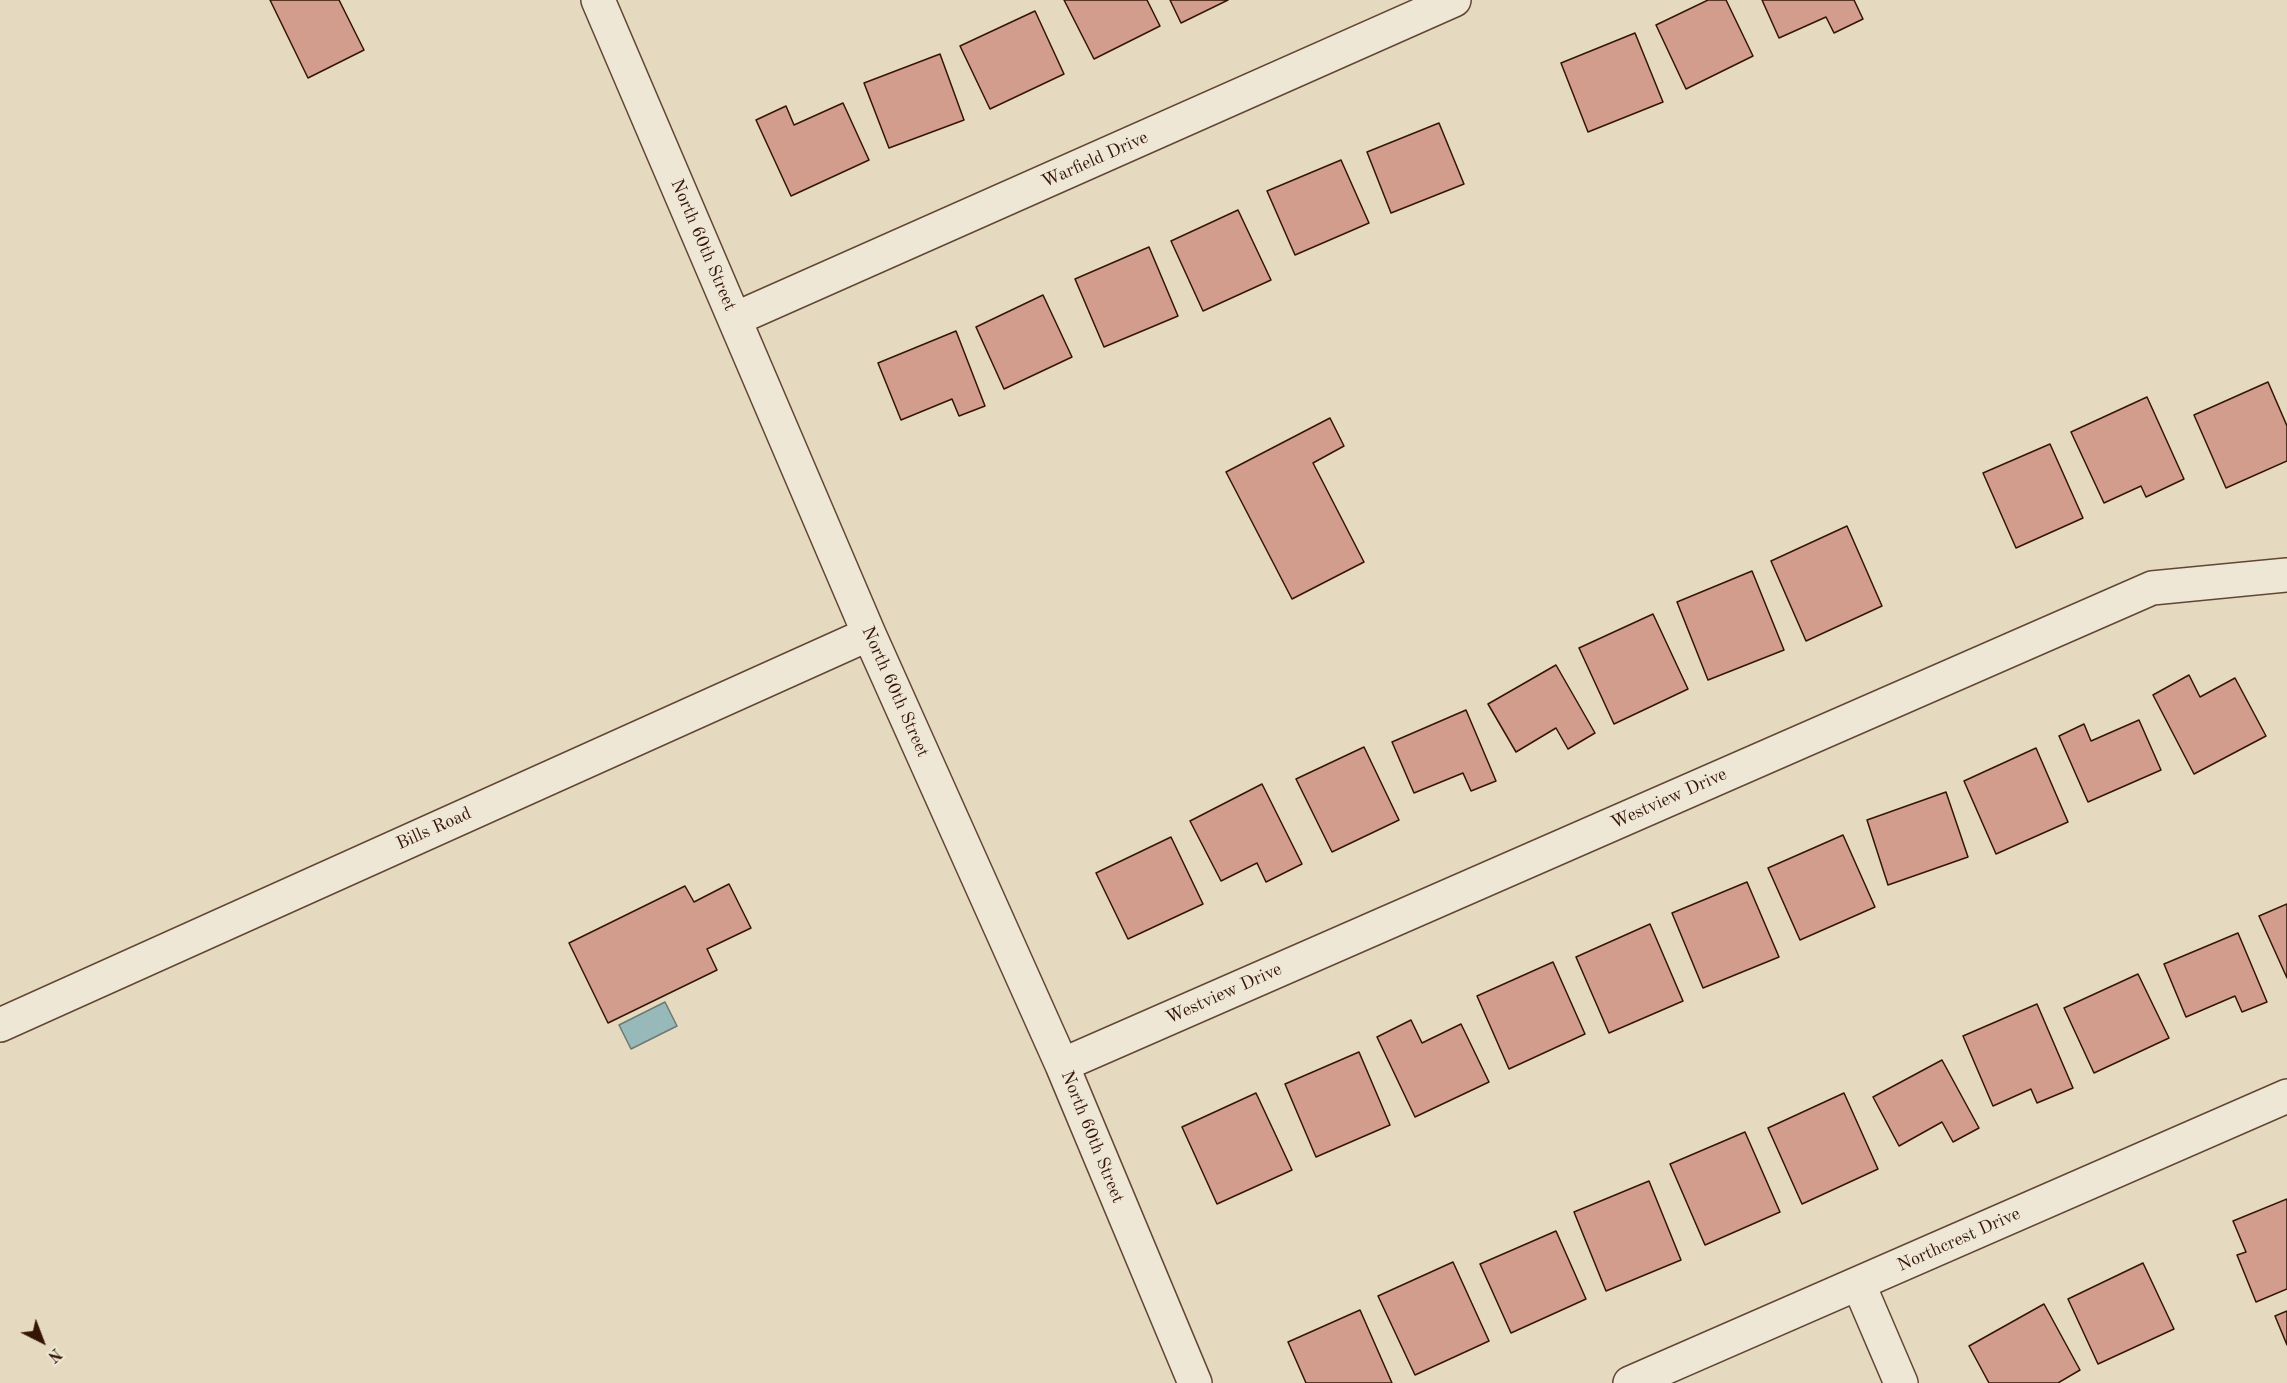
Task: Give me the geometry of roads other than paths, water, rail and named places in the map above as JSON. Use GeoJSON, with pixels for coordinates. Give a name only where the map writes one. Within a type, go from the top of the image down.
{"type":"FeatureCollection","features":[{"type":"Feature","properties":{"kind":"street","name":"North 60th Street"},"geometry":{"type":"LineString","coordinates":[[598,0],[869,634],[1062,1065],[1195,1383]]}},
{"type":"Feature","properties":{"kind":"street","name":"Warfield Drive"},"geometry":{"type":"LineString","coordinates":[[735,319],[1454,0]]}},
{"type":"Feature","properties":{"kind":"street","name":"Westview Drive"},"geometry":{"type":"LineString","coordinates":[[1062,1065],[2151,588],[2287,575]]}},
{"type":"Feature","properties":{"kind":"street","name":"Bills Road"},"geometry":{"type":"LineString","coordinates":[[0,1025],[869,634]]}},
{"type":"Feature","properties":{"kind":"street","name":"Northcrest Drive"},"geometry":{"type":"LineString","coordinates":[[1630,1383],[2287,1096]]}},
{"type":"Feature","properties":{"kind":"street"},"geometry":{"type":"LineString","coordinates":[[1859,1284],[1901,1383]]}},
{"type":"Feature","properties":{"kind":"water"},"geometry":{"type":"Polygon","coordinates":[[[665,1002],[677,1026],[631,1049],[619,1025],[665,1002]]]}}]}
